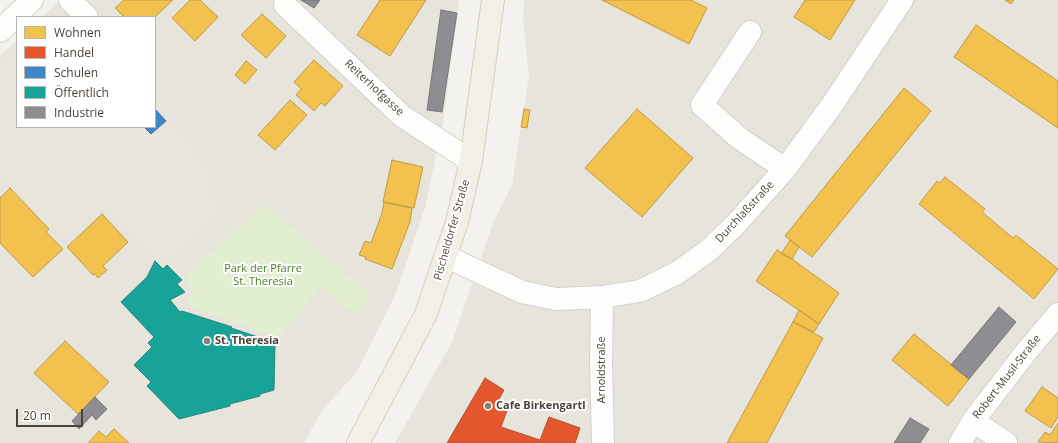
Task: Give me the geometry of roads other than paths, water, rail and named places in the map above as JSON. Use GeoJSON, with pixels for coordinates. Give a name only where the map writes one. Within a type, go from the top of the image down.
{"type":"FeatureCollection","features":[{"type":"Feature","properties":{"kind":"main road","name":"Pischeldorfer Straße"},"geometry":{"type":"LineString","coordinates":[[358,443],[426,314],[457,222],[471,161],[493,0]]}},
{"type":"Feature","properties":{"kind":"street"},"geometry":{"type":"LineString","coordinates":[[0,31],[32,0]]}},
{"type":"Feature","properties":{"kind":"street"},"geometry":{"type":"LineString","coordinates":[[70,0],[86,16]]}},
{"type":"Feature","properties":{"kind":"street","name":"Durchlaßstraße"},"geometry":{"type":"LineString","coordinates":[[445,256],[522,292],[556,299],[602,297],[640,291],[677,273],[709,250],[736,224],[785,169],[832,105],[902,0]]}},
{"type":"Feature","properties":{"kind":"street","name":"Reiterhofgasse"},"geometry":{"type":"LineString","coordinates":[[285,5],[402,116],[471,161]]}},
{"type":"Feature","properties":{"kind":"street"},"geometry":{"type":"LineString","coordinates":[[750,32],[702,105],[739,138],[785,169]]}},
{"type":"Feature","properties":{"kind":"street","name":"Arnoldstraße"},"geometry":{"type":"LineString","coordinates":[[602,297],[601,365],[603,443]]}},
{"type":"Feature","properties":{"kind":"street","name":"Robert-Musil-Straße"},"geometry":{"type":"LineString","coordinates":[[960,443],[973,421],[1026,352],[1058,314]]}},
{"type":"Feature","properties":{"kind":"street"},"geometry":{"type":"LineString","coordinates":[[973,421],[1006,443]]}},
{"type":"Feature","properties":{"kind":"place","name":"St. Theresia"},"geometry":{"type":"Point","coordinates":[207,341]}},
{"type":"Feature","properties":{"kind":"place","name":"Cafe Birkengartl"},"geometry":{"type":"Point","coordinates":[488,406]}},
{"type":"Feature","properties":{"kind":"park label","name":"Park der Pfarre St. Theresia"},"geometry":{"type":"Point","coordinates":[263,275]}}]}
